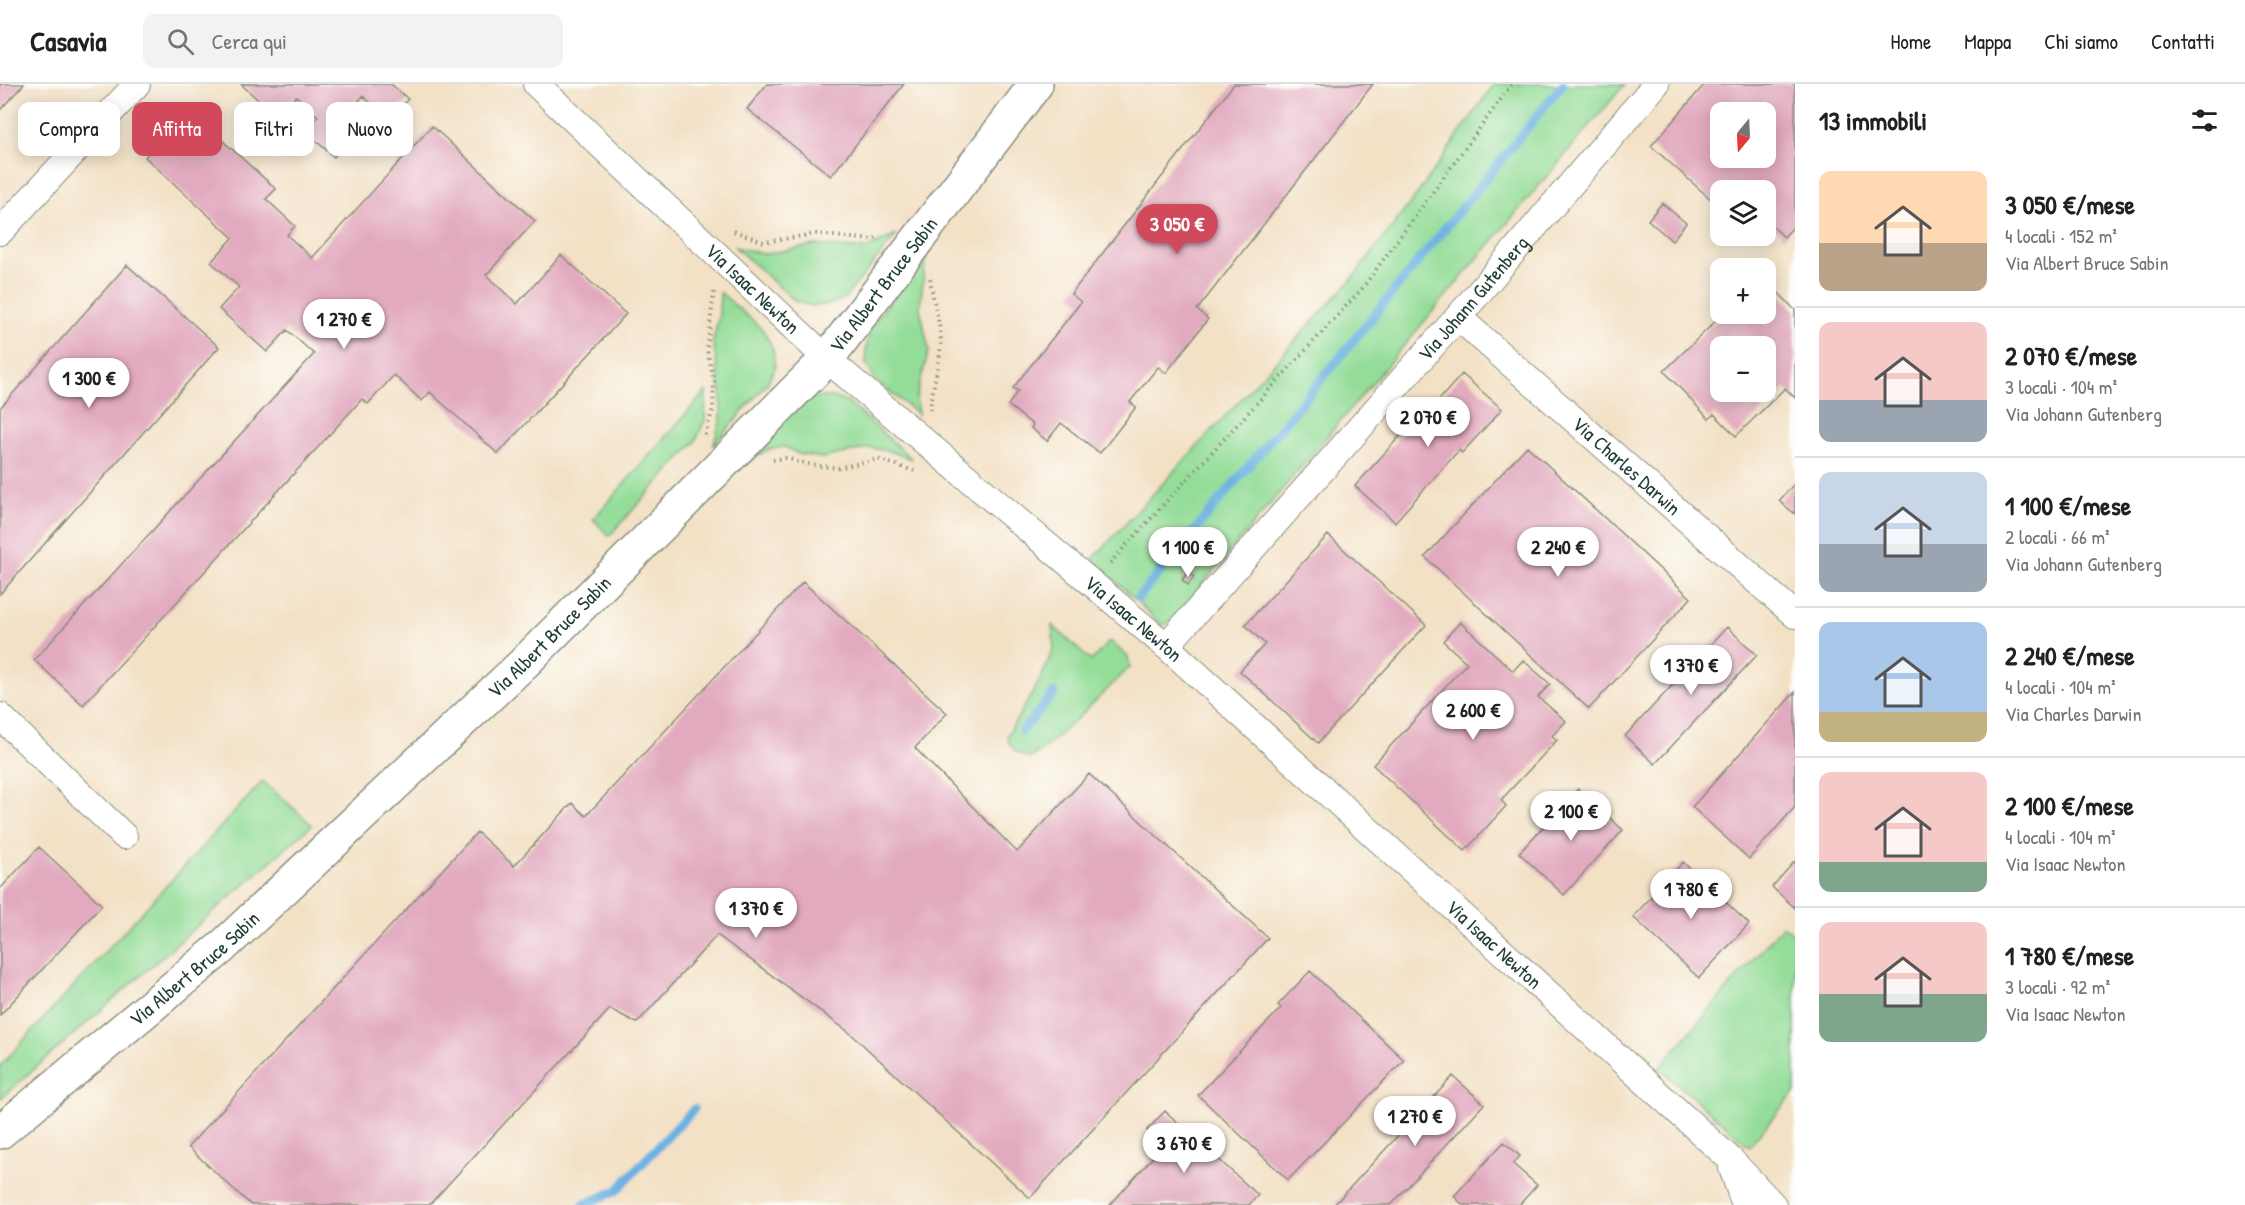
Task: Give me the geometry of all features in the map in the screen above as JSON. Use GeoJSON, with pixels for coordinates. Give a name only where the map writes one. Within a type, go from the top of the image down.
{"type":"FeatureCollection","features":[{"type":"Feature","properties":{"kind":"street"},"geometry":{"type":"LineString","coordinates":[[0,232],[137,84]]}},
{"type":"Feature","properties":{"kind":"street","name":"Via Isaac Newton"},"geometry":{"type":"LineString","coordinates":[[536,84],[827,359],[1166,646],[1730,1159],[1773,1205]]}},
{"type":"Feature","properties":{"kind":"street","name":"Via Albert Bruce Sabin"},"geometry":{"type":"LineString","coordinates":[[0,1132],[221,948],[524,663],[827,359],[1036,84]]}},
{"type":"Feature","properties":{"kind":"street","name":"Via Johann Gutenberg"},"geometry":{"type":"LineString","coordinates":[[1166,646],[1458,317],[1656,84]]}},
{"type":"Feature","properties":{"kind":"street","name":"Via Charles Darwin"},"geometry":{"type":"LineString","coordinates":[[1458,317],[1795,615]]}},
{"type":"Feature","properties":{"kind":"street"},"geometry":{"type":"LineString","coordinates":[[0,716],[124,836]]}},
{"type":"Feature","properties":{"kind":"street","name":"Via Isaac Newton"},"geometry":{"type":"LineString","coordinates":[[1730,1159],[1745,1205]]}},
{"type":"Feature","properties":{"kind":"path"},"geometry":{"type":"LineString","coordinates":[[1108,564],[1361,290],[1512,84]]}},
{"type":"Feature","properties":{"kind":"path"},"geometry":{"type":"LineString","coordinates":[[725,227],[764,242],[816,234],[872,240],[886,232]]}},
{"type":"Feature","properties":{"kind":"path"},"geometry":{"type":"LineString","coordinates":[[930,272],[931,292],[941,343],[930,411],[934,420]]}},
{"type":"Feature","properties":{"kind":"path"},"geometry":{"type":"LineString","coordinates":[[705,437],[713,409],[714,380],[707,350],[715,293],[711,288]]}},
{"type":"Feature","properties":{"kind":"path"},"geometry":{"type":"LineString","coordinates":[[768,461],[785,458],[812,465],[838,468],[879,459],[919,473]]}},
{"type":"Feature","properties":{"kind":"green space"},"geometry":{"type":"Polygon","coordinates":[[[1494,84],[1625,84],[1172,620],[1162,626],[1093,559],[1352,279],[1418,193],[1494,84]]]}},
{"type":"Feature","properties":{"kind":"green space"},"geometry":{"type":"Polygon","coordinates":[[[897,234],[846,297],[832,304],[811,306],[795,301],[735,247],[766,254],[814,245],[866,249],[897,234]]]}},
{"type":"Feature","properties":{"kind":"green space"},"geometry":{"type":"Polygon","coordinates":[[[926,254],[920,309],[929,350],[916,398],[918,414],[875,380],[866,363],[866,349],[870,328],[926,254]]]}},
{"type":"Feature","properties":{"kind":"green space"},"geometry":{"type":"Polygon","coordinates":[[[720,292],[763,330],[773,349],[775,367],[768,382],[713,446],[721,419],[721,393],[713,342],[719,314],[720,292]]]}},
{"type":"Feature","properties":{"kind":"green space"},"geometry":{"type":"Polygon","coordinates":[[[706,391],[705,420],[695,442],[609,536],[593,519],[706,391]]]}},
{"type":"Feature","properties":{"kind":"green space"},"geometry":{"type":"Polygon","coordinates":[[[814,397],[833,397],[849,403],[912,459],[889,451],[870,448],[821,458],[798,454],[785,447],[767,450],[747,462],[792,410],[814,397]]]}},
{"type":"Feature","properties":{"kind":"green space"},"geometry":{"type":"Polygon","coordinates":[[[1052,625],[1091,661],[1110,641],[1128,657],[1130,667],[1080,716],[1030,758],[1015,750],[1007,736],[1040,680],[1054,648],[1052,625]]]}},
{"type":"Feature","properties":{"kind":"green space"},"geometry":{"type":"Polygon","coordinates":[[[263,781],[312,825],[0,1099],[0,1066],[263,781]]]}},
{"type":"Feature","properties":{"kind":"green space"},"geometry":{"type":"Polygon","coordinates":[[[1783,925],[1795,935],[1795,1092],[1749,1146],[1659,1068],[1783,925]]]}},
{"type":"Feature","properties":{"kind":"building"},"geometry":{"type":"Polygon","coordinates":[[[0,84],[24,84],[0,110],[0,84]]]}},
{"type":"Feature","properties":{"kind":"building"},"geometry":{"type":"Polygon","coordinates":[[[241,84],[391,84],[408,99],[405,102],[370,102],[363,96],[358,102],[326,102],[326,150],[314,139],[314,120],[318,116],[314,112],[314,102],[303,102],[296,96],[291,102],[261,102],[241,84]]]}},
{"type":"Feature","properties":{"kind":"building"},"geometry":{"type":"Polygon","coordinates":[[[767,84],[904,84],[831,176],[747,109],[767,84]]]}},
{"type":"Feature","properties":{"kind":"building"},"geometry":{"type":"Polygon","coordinates":[[[1234,84],[1373,84],[1197,310],[1208,319],[1166,373],[1158,367],[1130,402],[1136,407],[1100,453],[1061,423],[1047,441],[1031,428],[1033,425],[1008,405],[1018,391],[1013,388],[1081,302],[1071,294],[1234,84]]]}},
{"type":"Feature","properties":{"kind":"building"},"geometry":{"type":"Polygon","coordinates":[[[1705,84],[1795,84],[1795,225],[1784,237],[1776,229],[1776,180],[1710,180],[1710,198],[1651,146],[1705,84]]]}},
{"type":"Feature","properties":{"kind":"building"},"geometry":{"type":"Polygon","coordinates":[[[432,126],[535,221],[486,275],[517,304],[561,255],[626,314],[498,454],[430,392],[422,401],[394,375],[368,404],[362,399],[83,705],[34,660],[314,354],[287,330],[267,352],[219,309],[239,287],[211,262],[233,238],[145,157],[222,156],[222,140],[234,151],[234,156],[239,156],[276,189],[266,199],[295,226],[287,235],[312,258],[405,156],[413,156],[413,147],[432,126]]]}},
{"type":"Feature","properties":{"kind":"building"},"geometry":{"type":"Polygon","coordinates":[[[1662,203],[1686,223],[1672,241],[1648,220],[1662,203]]]}},
{"type":"Feature","properties":{"kind":"building"},"geometry":{"type":"Polygon","coordinates":[[[127,265],[219,347],[0,594],[0,408],[127,265]]]}},
{"type":"Feature","properties":{"kind":"building"},"geometry":{"type":"Polygon","coordinates":[[[1776,290],[1795,310],[1795,398],[1785,388],[1776,397],[1776,336],[1710,336],[1710,402],[1771,402],[1736,436],[1714,414],[1709,419],[1664,371],[1713,324],[1776,324],[1776,290]]]}},
{"type":"Feature","properties":{"kind":"building"},"geometry":{"type":"Polygon","coordinates":[[[1462,374],[1502,409],[1462,453],[1459,450],[1395,522],[1355,486],[1419,415],[1423,418],[1462,374]]]}},
{"type":"Feature","properties":{"kind":"building"},"geometry":{"type":"Polygon","coordinates":[[[1527,446],[1691,598],[1589,709],[1425,557],[1527,446]]]}},
{"type":"Feature","properties":{"kind":"building"},"geometry":{"type":"Polygon","coordinates":[[[1795,483],[1795,514],[1779,501],[1795,483]]]}},
{"type":"Feature","properties":{"kind":"building"},"geometry":{"type":"Polygon","coordinates":[[[1328,535],[1426,625],[1318,743],[1240,671],[1265,644],[1245,625],[1328,535]]]}},
{"type":"Feature","properties":{"kind":"building"},"geometry":{"type":"Polygon","coordinates":[[[1188,572],[1194,577],[1188,585],[1182,580],[1188,572]]]}},
{"type":"Feature","properties":{"kind":"building"},"geometry":{"type":"Polygon","coordinates":[[[803,582],[947,713],[915,748],[1017,852],[1089,774],[1268,938],[1030,1198],[850,1033],[717,935],[637,1023],[610,1009],[429,1205],[251,1205],[188,1147],[477,832],[514,866],[572,803],[586,816],[803,582]]]}},
{"type":"Feature","properties":{"kind":"building"},"geometry":{"type":"Polygon","coordinates":[[[1460,622],[1513,671],[1523,660],[1550,684],[1538,697],[1566,721],[1552,736],[1557,740],[1501,800],[1506,806],[1465,851],[1373,765],[1467,663],[1443,641],[1460,622]]]}},
{"type":"Feature","properties":{"kind":"building"},"geometry":{"type":"Polygon","coordinates":[[[1727,627],[1757,655],[1655,764],[1625,736],[1727,627]]]}},
{"type":"Feature","properties":{"kind":"building"},"geometry":{"type":"Polygon","coordinates":[[[1795,692],[1795,807],[1749,859],[1692,807],[1795,692]]]}},
{"type":"Feature","properties":{"kind":"building"},"geometry":{"type":"Polygon","coordinates":[[[1578,789],[1623,830],[1564,895],[1519,853],[1578,789]]]}},
{"type":"Feature","properties":{"kind":"building"},"geometry":{"type":"Polygon","coordinates":[[[39,847],[102,905],[0,1015],[0,889],[39,847]]]}},
{"type":"Feature","properties":{"kind":"building"},"geometry":{"type":"Polygon","coordinates":[[[1795,861],[1795,908],[1772,887],[1795,861]]]}},
{"type":"Feature","properties":{"kind":"building"},"geometry":{"type":"Polygon","coordinates":[[[1683,862],[1749,924],[1699,978],[1633,917],[1683,862]]]}},
{"type":"Feature","properties":{"kind":"building"},"geometry":{"type":"Polygon","coordinates":[[[1310,971],[1404,1060],[1288,1180],[1198,1095],[1281,1008],[1278,1005],[1310,971]]]}},
{"type":"Feature","properties":{"kind":"building"},"geometry":{"type":"Polygon","coordinates":[[[1453,1076],[1484,1104],[1391,1205],[1334,1205],[1453,1076]]]}},
{"type":"Feature","properties":{"kind":"building"},"geometry":{"type":"Polygon","coordinates":[[[1165,1111],[1258,1195],[1249,1205],[1110,1205],[1164,1145],[1147,1130],[1165,1111]]]}},
{"type":"Feature","properties":{"kind":"building"},"geometry":{"type":"Polygon","coordinates":[[[1504,1142],[1520,1156],[1513,1164],[1537,1185],[1519,1205],[1463,1205],[1454,1196],[1504,1142]]]}},
{"type":"Feature","properties":{"kind":"waterway"},"geometry":{"type":"LineString","coordinates":[[1138,598],[1336,362],[1563,84]]}},
{"type":"Feature","properties":{"kind":"waterway"},"geometry":{"type":"LineString","coordinates":[[1022,731],[1054,693]]}},
{"type":"Feature","properties":{"kind":"waterway"},"geometry":{"type":"LineString","coordinates":[[583,1205],[616,1191],[694,1109]]}}]}
